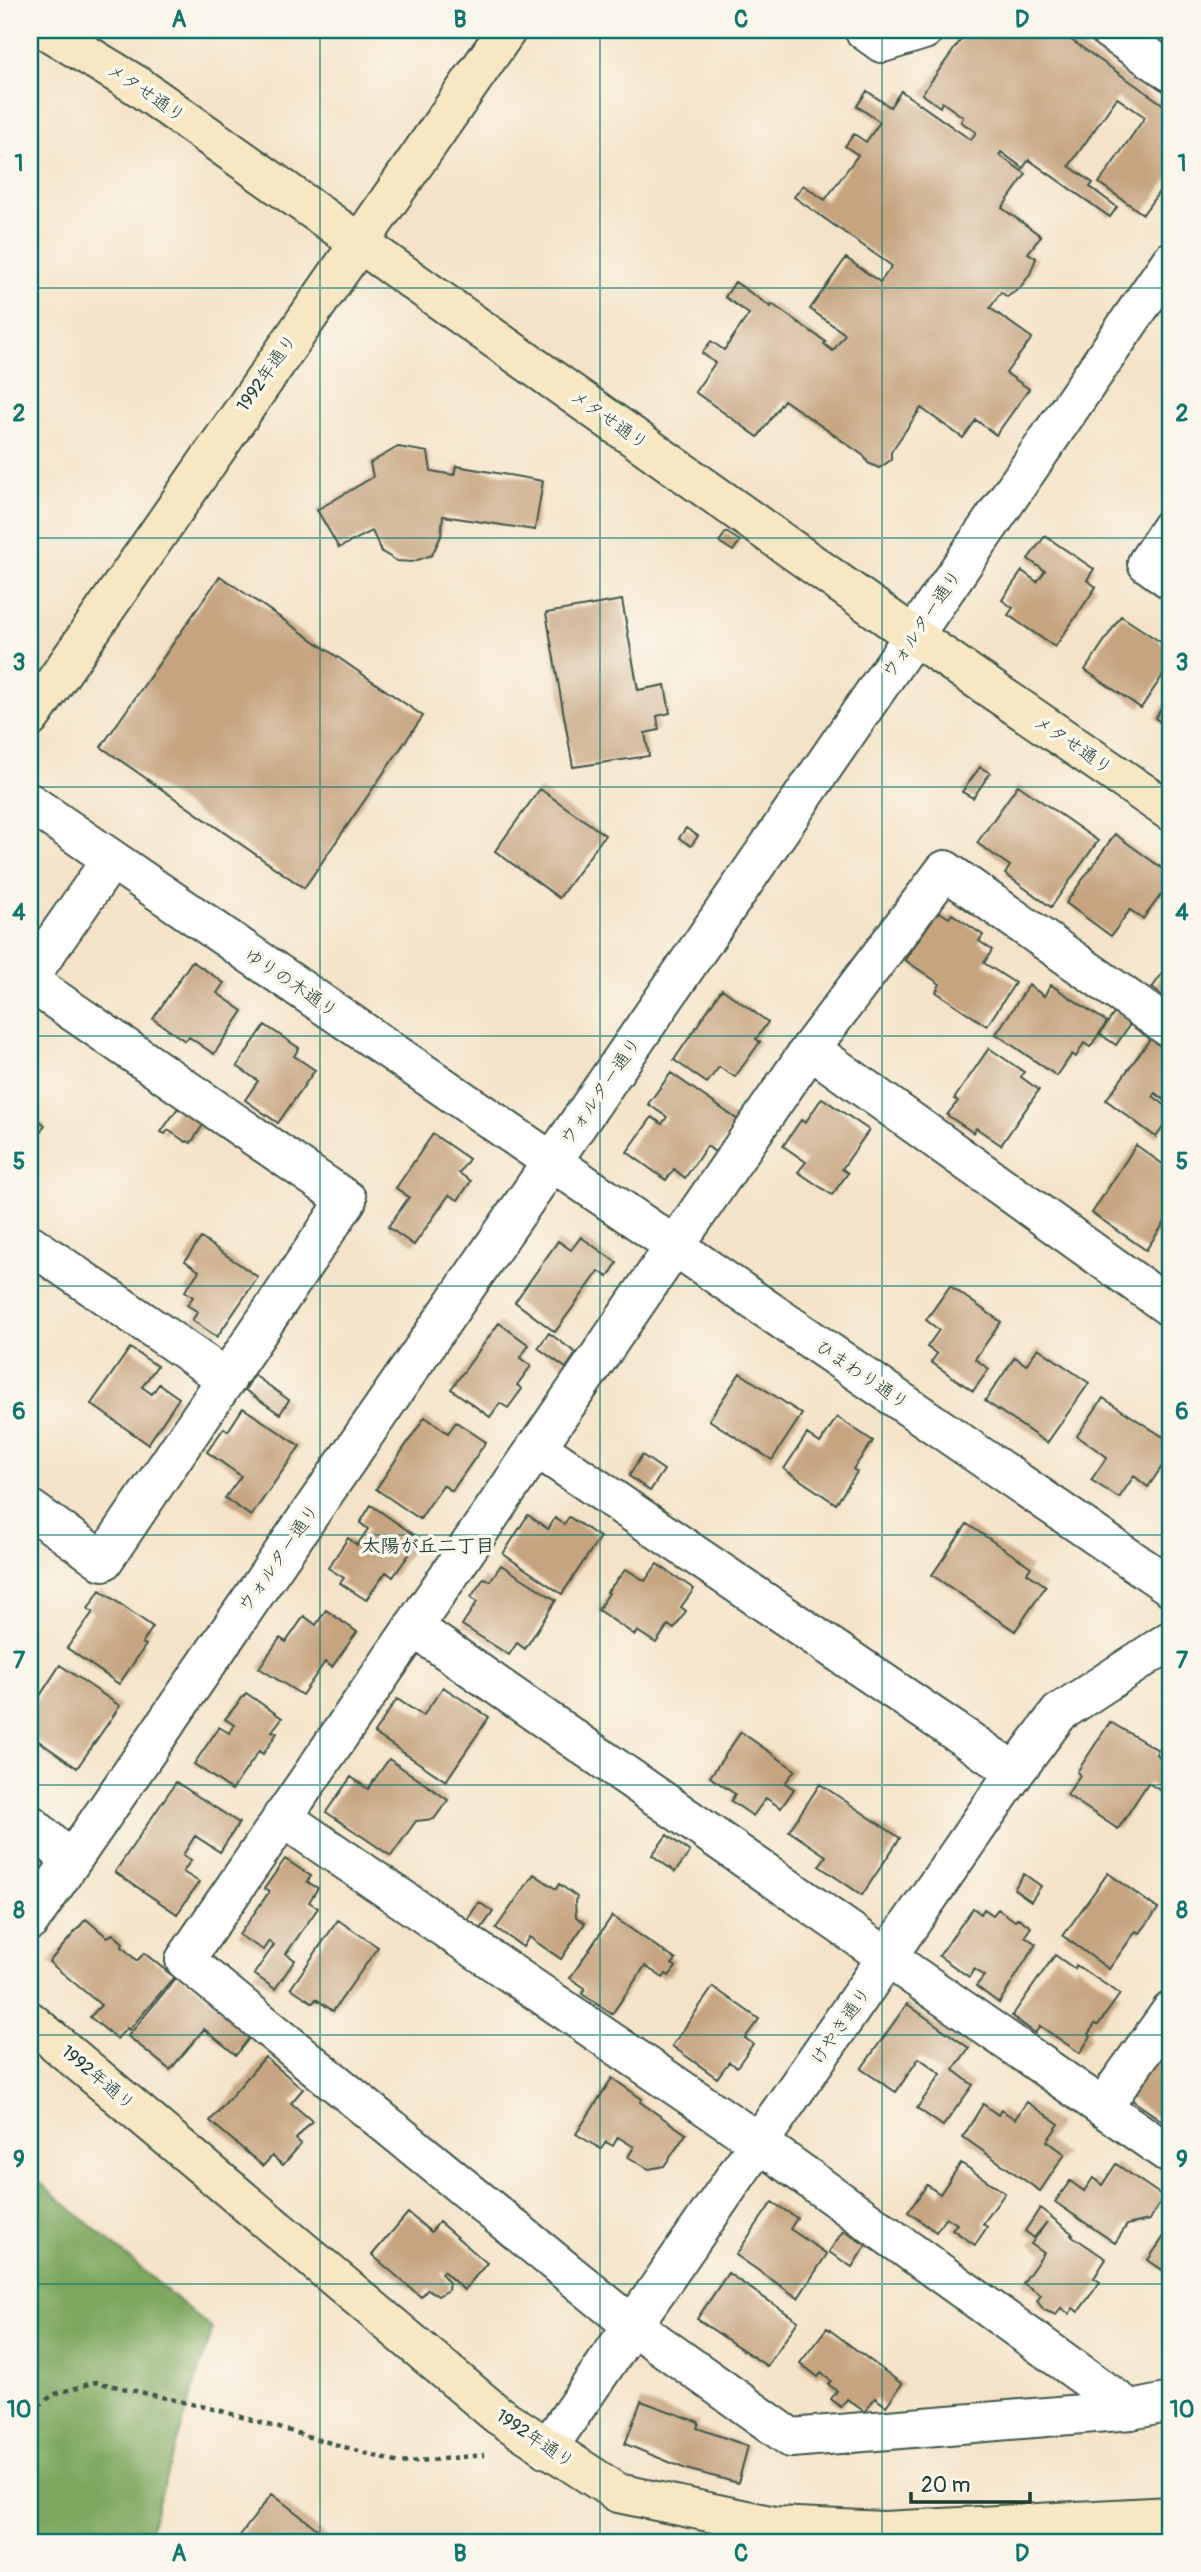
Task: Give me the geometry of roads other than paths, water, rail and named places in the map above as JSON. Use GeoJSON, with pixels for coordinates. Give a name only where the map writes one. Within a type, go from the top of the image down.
{"type":"FeatureCollection","features":[{"type":"Feature","properties":{"kind":"street","name":"メタせ通り"},"geometry":{"type":"LineString","coordinates":[[46,30],[138,86],[914,636],[1171,812]]}},
{"type":"Feature","properties":{"kind":"street","name":"1992年通り"},"geometry":{"type":"LineString","coordinates":[[30,718],[507,30]]}},
{"type":"Feature","properties":{"kind":"street"},"geometry":{"type":"LineString","coordinates":[[864,30],[882,43],[924,30]]}},
{"type":"Feature","properties":{"kind":"street"},"geometry":{"type":"LineString","coordinates":[[1109,30],[1171,72]]}},
{"type":"Feature","properties":{"kind":"street","name":"ウォルター通り"},"geometry":{"type":"LineString","coordinates":[[30,1921],[1171,261]]}},
{"type":"Feature","properties":{"kind":"street"},"geometry":{"type":"LineString","coordinates":[[1171,527],[1147,563],[1171,580]]}},
{"type":"Feature","properties":{"kind":"street","name":"ゆりの木通り"},"geometry":{"type":"LineString","coordinates":[[30,803],[552,1162]]}},
{"type":"Feature","properties":{"kind":"street"},"geometry":{"type":"LineString","coordinates":[[30,976],[111,860]]}},
{"type":"Feature","properties":{"kind":"street"},"geometry":{"type":"LineString","coordinates":[[1171,1029],[945,870],[810,1049],[185,1960],[632,2325],[791,2438],[1131,2410],[1171,2402]]}},
{"type":"Feature","properties":{"kind":"street"},"geometry":{"type":"LineString","coordinates":[[30,982],[347,1200],[103,1561],[30,1508]]}},
{"type":"Feature","properties":{"kind":"street"},"geometry":{"type":"LineString","coordinates":[[810,1049],[1171,1308]]}},
{"type":"Feature","properties":{"kind":"street","name":"ひまわり通り"},"geometry":{"type":"LineString","coordinates":[[552,1162],[1171,1587]]}},
{"type":"Feature","properties":{"kind":"street"},"geometry":{"type":"LineString","coordinates":[[30,1244],[227,1379]]}},
{"type":"Feature","properties":{"kind":"street"},"geometry":{"type":"LineString","coordinates":[[536,1447],[1015,1772]]}},
{"type":"Feature","properties":{"kind":"street"},"geometry":{"type":"LineString","coordinates":[[413,1627],[1171,2155]]}},
{"type":"Feature","properties":{"kind":"street","name":"けやき通り"},"geometry":{"type":"LineString","coordinates":[[547,2449],[1015,1772],[1059,1713],[1171,1640]]}},
{"type":"Feature","properties":{"kind":"street"},"geometry":{"type":"LineString","coordinates":[[282,1817],[758,2142],[1131,2410]]}},
{"type":"Feature","properties":{"kind":"street"},"geometry":{"type":"LineString","coordinates":[[30,1824],[71,1861]]}},
{"type":"Feature","properties":{"kind":"street"},"geometry":{"type":"LineString","coordinates":[[1103,2106],[1171,2011]]}},
{"type":"Feature","properties":{"kind":"street","name":"1992年通り"},"geometry":{"type":"LineString","coordinates":[[30,2021],[498,2415],[618,2493],[775,2526],[884,2531],[1171,2516]]}},
{"type":"Feature","properties":{"kind":"district","name":"太陽が丘二丁目"},"geometry":{"type":"Point","coordinates":[428,1546]}}]}
